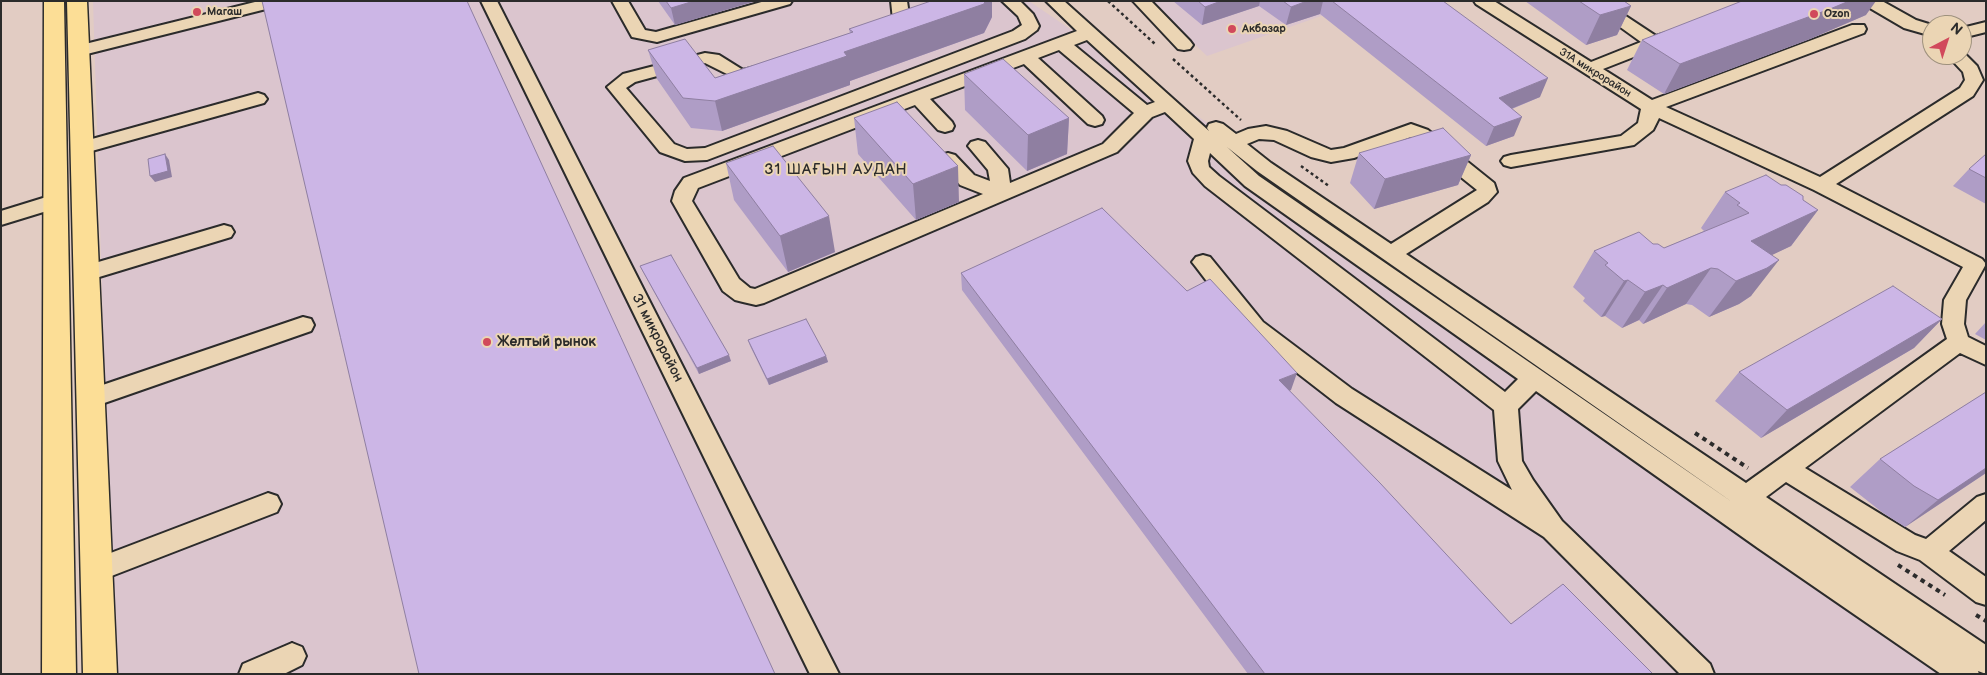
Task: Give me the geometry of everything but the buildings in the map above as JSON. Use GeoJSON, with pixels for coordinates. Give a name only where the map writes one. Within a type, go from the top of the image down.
{"type":"FeatureCollection","features":[{"type":"Feature","properties":{"kind":"main road"},"geometry":{"type":"LineString","coordinates":[[54,1],[59,674]]}},
{"type":"Feature","properties":{"kind":"main road"},"geometry":{"type":"LineString","coordinates":[[77,1],[100,674]]}},
{"type":"Feature","properties":{"kind":"main road"},"geometry":{"type":"LineString","coordinates":[[57,411],[90,400]]}},
{"type":"Feature","properties":{"kind":"street"},"geometry":{"type":"LineString","coordinates":[[79,52],[280,1]]}},
{"type":"Feature","properties":{"kind":"street","name":"31 микрорайон"},"geometry":{"type":"LineString","coordinates":[[489,1],[825,674]]}},
{"type":"Feature","properties":{"kind":"street"},"geometry":{"type":"LineString","coordinates":[[620,1],[638,33],[657,37],[784,1]]}},
{"type":"Feature","properties":{"kind":"street"},"geometry":{"type":"LineString","coordinates":[[870,35],[897,26],[902,22],[899,1]]}},
{"type":"Feature","properties":{"kind":"street"},"geometry":{"type":"LineString","coordinates":[[779,65],[741,76],[713,59],[705,58],[629,78],[616,87],[666,148],[685,155],[707,154],[1019,35],[1031,26],[1026,14],[1010,1]]}},
{"type":"Feature","properties":{"kind":"street"},"geometry":{"type":"LineString","coordinates":[[1141,1],[1184,45]]}},
{"type":"Feature","properties":{"kind":"street","name":"31А микрорайон"},"geometry":{"type":"LineString","coordinates":[[1482,1],[1650,107],[1821,185],[1981,267]]}},
{"type":"Feature","properties":{"kind":"street"},"geometry":{"type":"LineString","coordinates":[[1593,1],[1653,42]]}},
{"type":"Feature","properties":{"kind":"street"},"geometry":{"type":"LineString","coordinates":[[1869,1],[1910,24],[1922,28]]}},
{"type":"Feature","properties":{"kind":"street"},"geometry":{"type":"LineString","coordinates":[[1884,10],[1902,1]]}},
{"type":"Feature","properties":{"kind":"street"},"geometry":{"type":"LineString","coordinates":[[1026,14],[1061,2]]}},
{"type":"Feature","properties":{"kind":"street"},"geometry":{"type":"LineString","coordinates":[[1061,2],[1090,34],[1252,181],[1767,540],[1965,674]]}},
{"type":"Feature","properties":{"kind":"street"},"geometry":{"type":"LineString","coordinates":[[1061,2],[1117,44],[1232,143],[1745,498],[1986,661]]}},
{"type":"Feature","properties":{"kind":"street"},"geometry":{"type":"LineString","coordinates":[[1972,30],[1986,27]]}},
{"type":"Feature","properties":{"kind":"street"},"geometry":{"type":"LineString","coordinates":[[1511,161],[1628,141],[1646,126],[1650,118],[1650,107],[1858,29]]}},
{"type":"Feature","properties":{"kind":"street"},"geometry":{"type":"LineString","coordinates":[[1588,69],[1680,33]]}},
{"type":"Feature","properties":{"kind":"street"},"geometry":{"type":"LineString","coordinates":[[1090,34],[692,183],[684,191],[682,201],[731,285],[743,294],[756,297],[1110,148],[1146,113],[1167,104]]}},
{"type":"Feature","properties":{"kind":"street"},"geometry":{"type":"LineString","coordinates":[[1062,44],[1146,113]]}},
{"type":"Feature","properties":{"kind":"street"},"geometry":{"type":"LineString","coordinates":[[1027,57],[1095,120]]}},
{"type":"Feature","properties":{"kind":"street"},"geometry":{"type":"LineString","coordinates":[[1821,185],[1967,92],[1974,80],[1971,70],[1966,65]]}},
{"type":"Feature","properties":{"kind":"street"},"geometry":{"type":"LineString","coordinates":[[918,98],[946,126]]}},
{"type":"Feature","properties":{"kind":"street"},"geometry":{"type":"LineString","coordinates":[[81,148],[258,99]]}},
{"type":"Feature","properties":{"kind":"street"},"geometry":{"type":"LineString","coordinates":[[1232,143],[1255,133],[1266,132],[1280,135],[1318,153],[1331,156],[1347,154],[1411,130],[1421,134],[1486,188],[1487,192],[1481,197],[1390,254]]}},
{"type":"Feature","properties":{"kind":"street"},"geometry":{"type":"LineString","coordinates":[[1204,137],[1198,160],[1200,169],[1212,181],[1506,406],[1510,461],[1524,488],[1553,530],[1700,674]]}},
{"type":"Feature","properties":{"kind":"street"},"geometry":{"type":"LineString","coordinates":[[978,146],[998,169],[1001,193]]}},
{"type":"Feature","properties":{"kind":"street"},"geometry":{"type":"LineString","coordinates":[[948,159],[968,180],[1001,193]]}},
{"type":"Feature","properties":{"kind":"street"},"geometry":{"type":"LineString","coordinates":[[1,218],[56,201]]}},
{"type":"Feature","properties":{"kind":"street"},"geometry":{"type":"LineString","coordinates":[[86,273],[224,232]]}},
{"type":"Feature","properties":{"kind":"street"},"geometry":{"type":"LineString","coordinates":[[1203,262],[1255,328],[1344,396],[1553,530]]}},
{"type":"Feature","properties":{"kind":"street"},"geometry":{"type":"LineString","coordinates":[[1981,267],[1955,300],[1953,324],[1959,342],[1986,356]]}},
{"type":"Feature","properties":{"kind":"street"},"geometry":{"type":"LineString","coordinates":[[90,400],[303,325]]}},
{"type":"Feature","properties":{"kind":"street"},"geometry":{"type":"LineString","coordinates":[[1745,498],[1959,342]]}},
{"type":"Feature","properties":{"kind":"street"},"geometry":{"type":"LineString","coordinates":[[1506,406],[1534,378]]}},
{"type":"Feature","properties":{"kind":"street"},"geometry":{"type":"LineString","coordinates":[[1776,475],[1906,543],[1929,552],[1977,602]]}},
{"type":"Feature","properties":{"kind":"street"},"geometry":{"type":"LineString","coordinates":[[96,570],[268,504]]}},
{"type":"Feature","properties":{"kind":"street"},"geometry":{"type":"LineString","coordinates":[[1929,552],[1986,505]]}},
{"type":"Feature","properties":{"kind":"street"},"geometry":{"type":"LineString","coordinates":[[252,674],[292,656]]}},
{"type":"Feature","properties":{"kind":"path"},"geometry":{"type":"LineString","coordinates":[[1108,1],[1160,48]]}},
{"type":"Feature","properties":{"kind":"path"},"geometry":{"type":"LineString","coordinates":[[1167,54],[1255,133]]}},
{"type":"Feature","properties":{"kind":"path"},"geometry":{"type":"LineString","coordinates":[[1296,162],[1336,191]]}},
{"type":"Feature","properties":{"kind":"path"},"geometry":{"type":"LineString","coordinates":[[1691,430],[1776,475]]}},
{"type":"Feature","properties":{"kind":"path"},"geometry":{"type":"LineString","coordinates":[[1894,562],[1952,600]]}},
{"type":"Feature","properties":{"kind":"path"},"geometry":{"type":"LineString","coordinates":[[1977,602],[1986,621]]}},
{"type":"Feature","properties":{"kind":"shaded area","name":"31 ШАҒЫН АУДАН"},"geometry":{"type":"Polygon","coordinates":[[[93,1],[1029,1],[1986,655],[1986,674],[114,674],[93,1]]]}},
{"type":"Feature","properties":{"kind":"shaded area","name":"Акбазар"},"geometry":{"type":"Polygon","coordinates":[[[1150,1],[1364,1],[1207,56],[1150,1]]]}},
{"type":"Feature","properties":{"kind":"place","name":"Магаш"},"geometry":{"type":"Point","coordinates":[197,12]}},
{"type":"Feature","properties":{"kind":"place","name":"Ozon"},"geometry":{"type":"Point","coordinates":[1814,14]}},
{"type":"Feature","properties":{"kind":"place","name":"Акбазар"},"geometry":{"type":"Point","coordinates":[1232,29]}},
{"type":"Feature","properties":{"kind":"place","name":"Желтый рынок"},"geometry":{"type":"Point","coordinates":[487,342]}},
{"type":"Feature","properties":{"kind":"district","name":"31 ШАҒЫН АУДАН"},"geometry":{"type":"Point","coordinates":[836,170]}}]}
